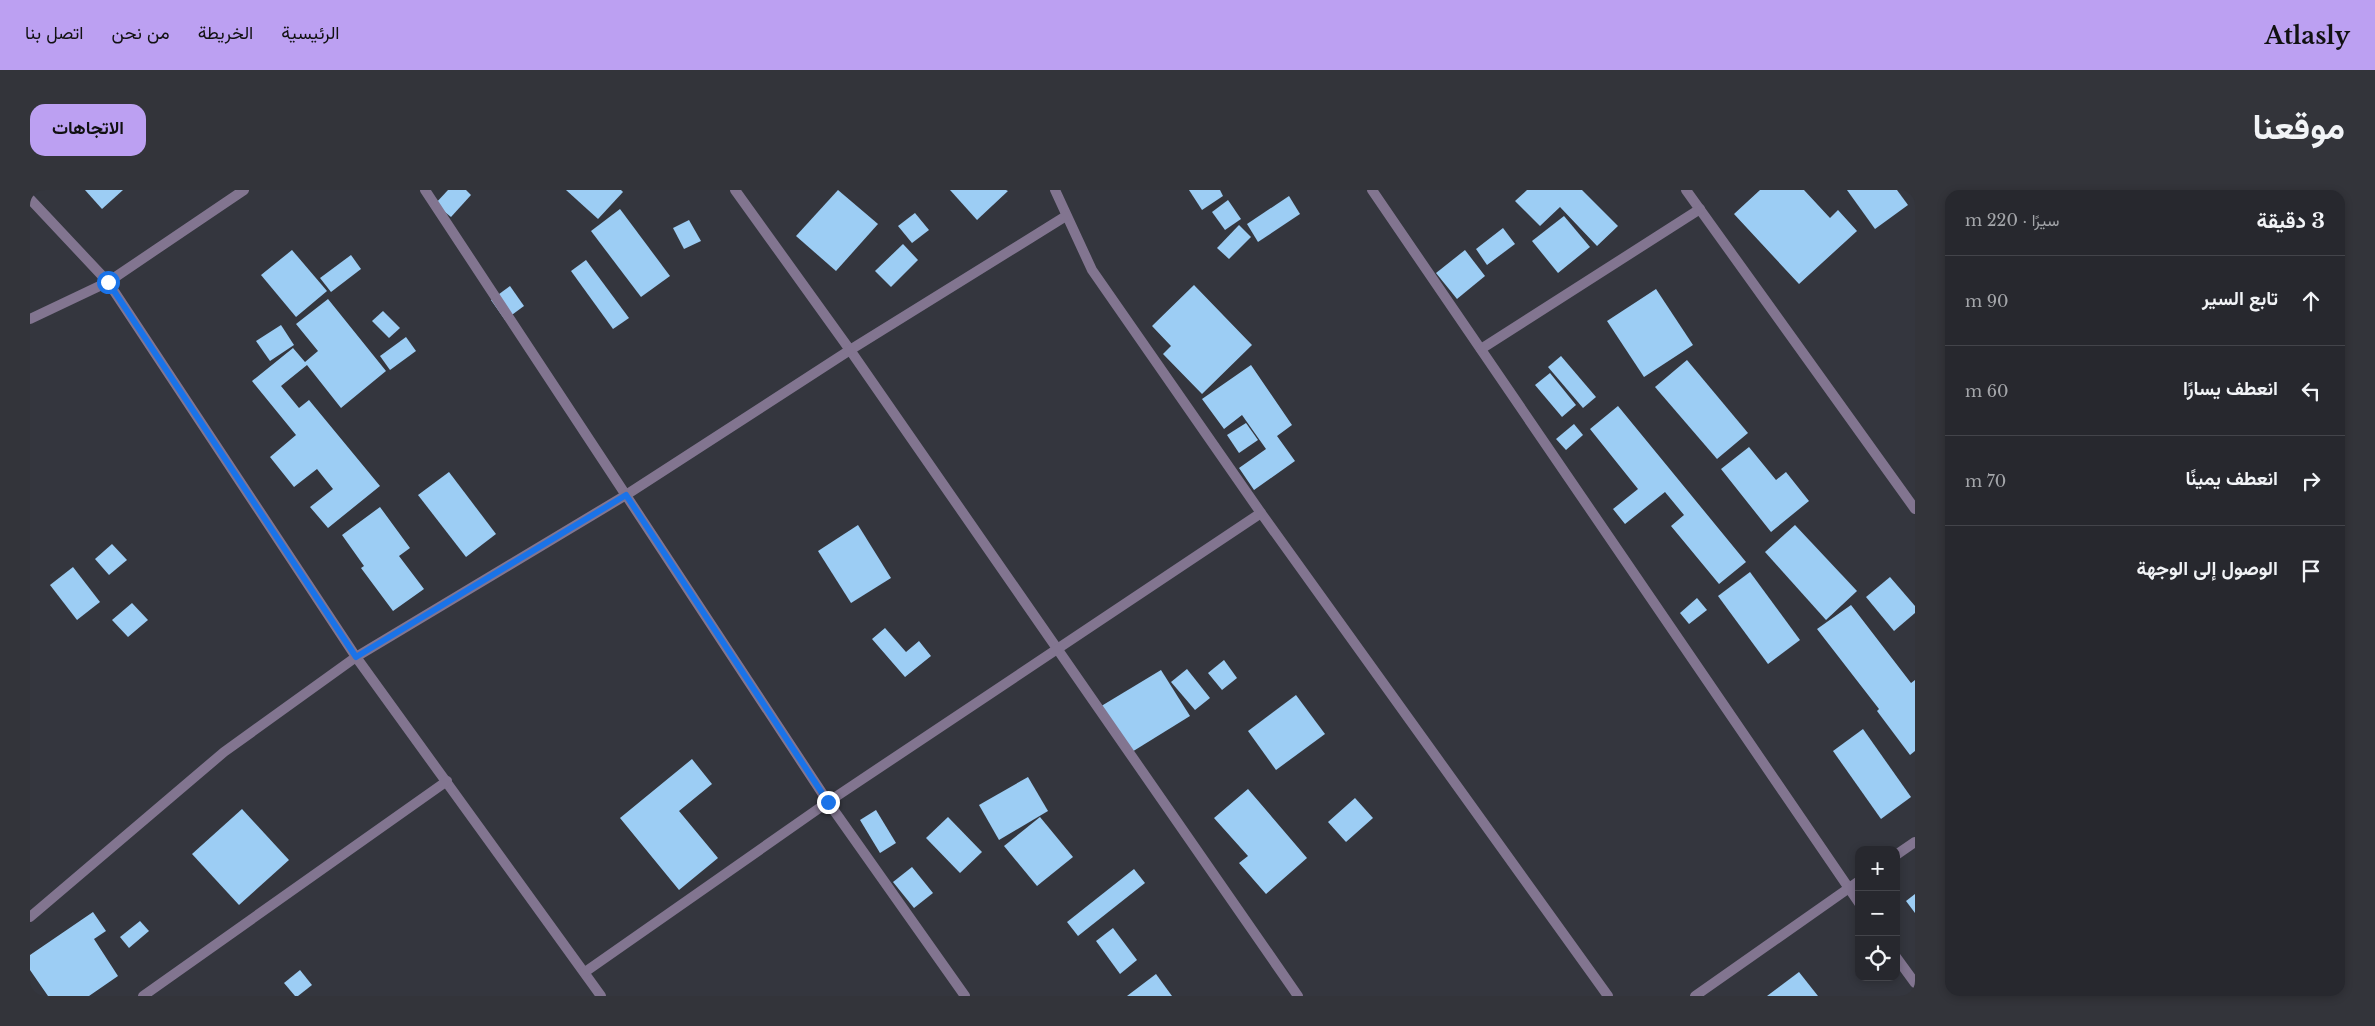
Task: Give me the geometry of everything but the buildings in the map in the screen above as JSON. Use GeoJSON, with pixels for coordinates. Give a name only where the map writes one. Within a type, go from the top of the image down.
{"type":"FeatureCollection","features":[{"type":"Feature","properties":{"kind":"street"},"geometry":{"type":"LineString","coordinates":[[30,319],[108,282],[244,190]]}},
{"type":"Feature","properties":{"kind":"street"},"geometry":{"type":"LineString","coordinates":[[425,190],[828,802],[965,996]]}},
{"type":"Feature","properties":{"kind":"street"},"geometry":{"type":"LineString","coordinates":[[735,190],[850,350],[1298,996]]}},
{"type":"Feature","properties":{"kind":"street"},"geometry":{"type":"LineString","coordinates":[[1055,190],[1092,270],[1261,513],[1608,996]]}},
{"type":"Feature","properties":{"kind":"street"},"geometry":{"type":"LineString","coordinates":[[1372,190],[1855,898]]}},
{"type":"Feature","properties":{"kind":"street"},"geometry":{"type":"LineString","coordinates":[[1686,190],[1915,509]]}},
{"type":"Feature","properties":{"kind":"street"},"geometry":{"type":"LineString","coordinates":[[30,199],[108,282],[356,657],[601,996]]}},
{"type":"Feature","properties":{"kind":"street"},"geometry":{"type":"LineString","coordinates":[[1481,349],[1700,209]]}},
{"type":"Feature","properties":{"kind":"street"},"geometry":{"type":"LineString","coordinates":[[30,917],[224,752],[356,657],[626,495],[850,350],[1066,216]]}},
{"type":"Feature","properties":{"kind":"street"},"geometry":{"type":"LineString","coordinates":[[585,972],[828,802],[1261,513]]}},
{"type":"Feature","properties":{"kind":"street"},"geometry":{"type":"LineString","coordinates":[[143,996],[446,781]]}},
{"type":"Feature","properties":{"kind":"street"},"geometry":{"type":"LineString","coordinates":[[1900,852],[1915,842]]}},
{"type":"Feature","properties":{"kind":"street"},"geometry":{"type":"LineString","coordinates":[[1695,996],[1855,884]]}},
{"type":"Feature","properties":{"kind":"street"},"geometry":{"type":"LineString","coordinates":[[1900,963],[1915,984]]}},
{"type":"Feature","properties":{"kind":"route"},"geometry":{"type":"LineString","coordinates":[[108,282],[356,657],[626,495],[828,802]]}}]}
